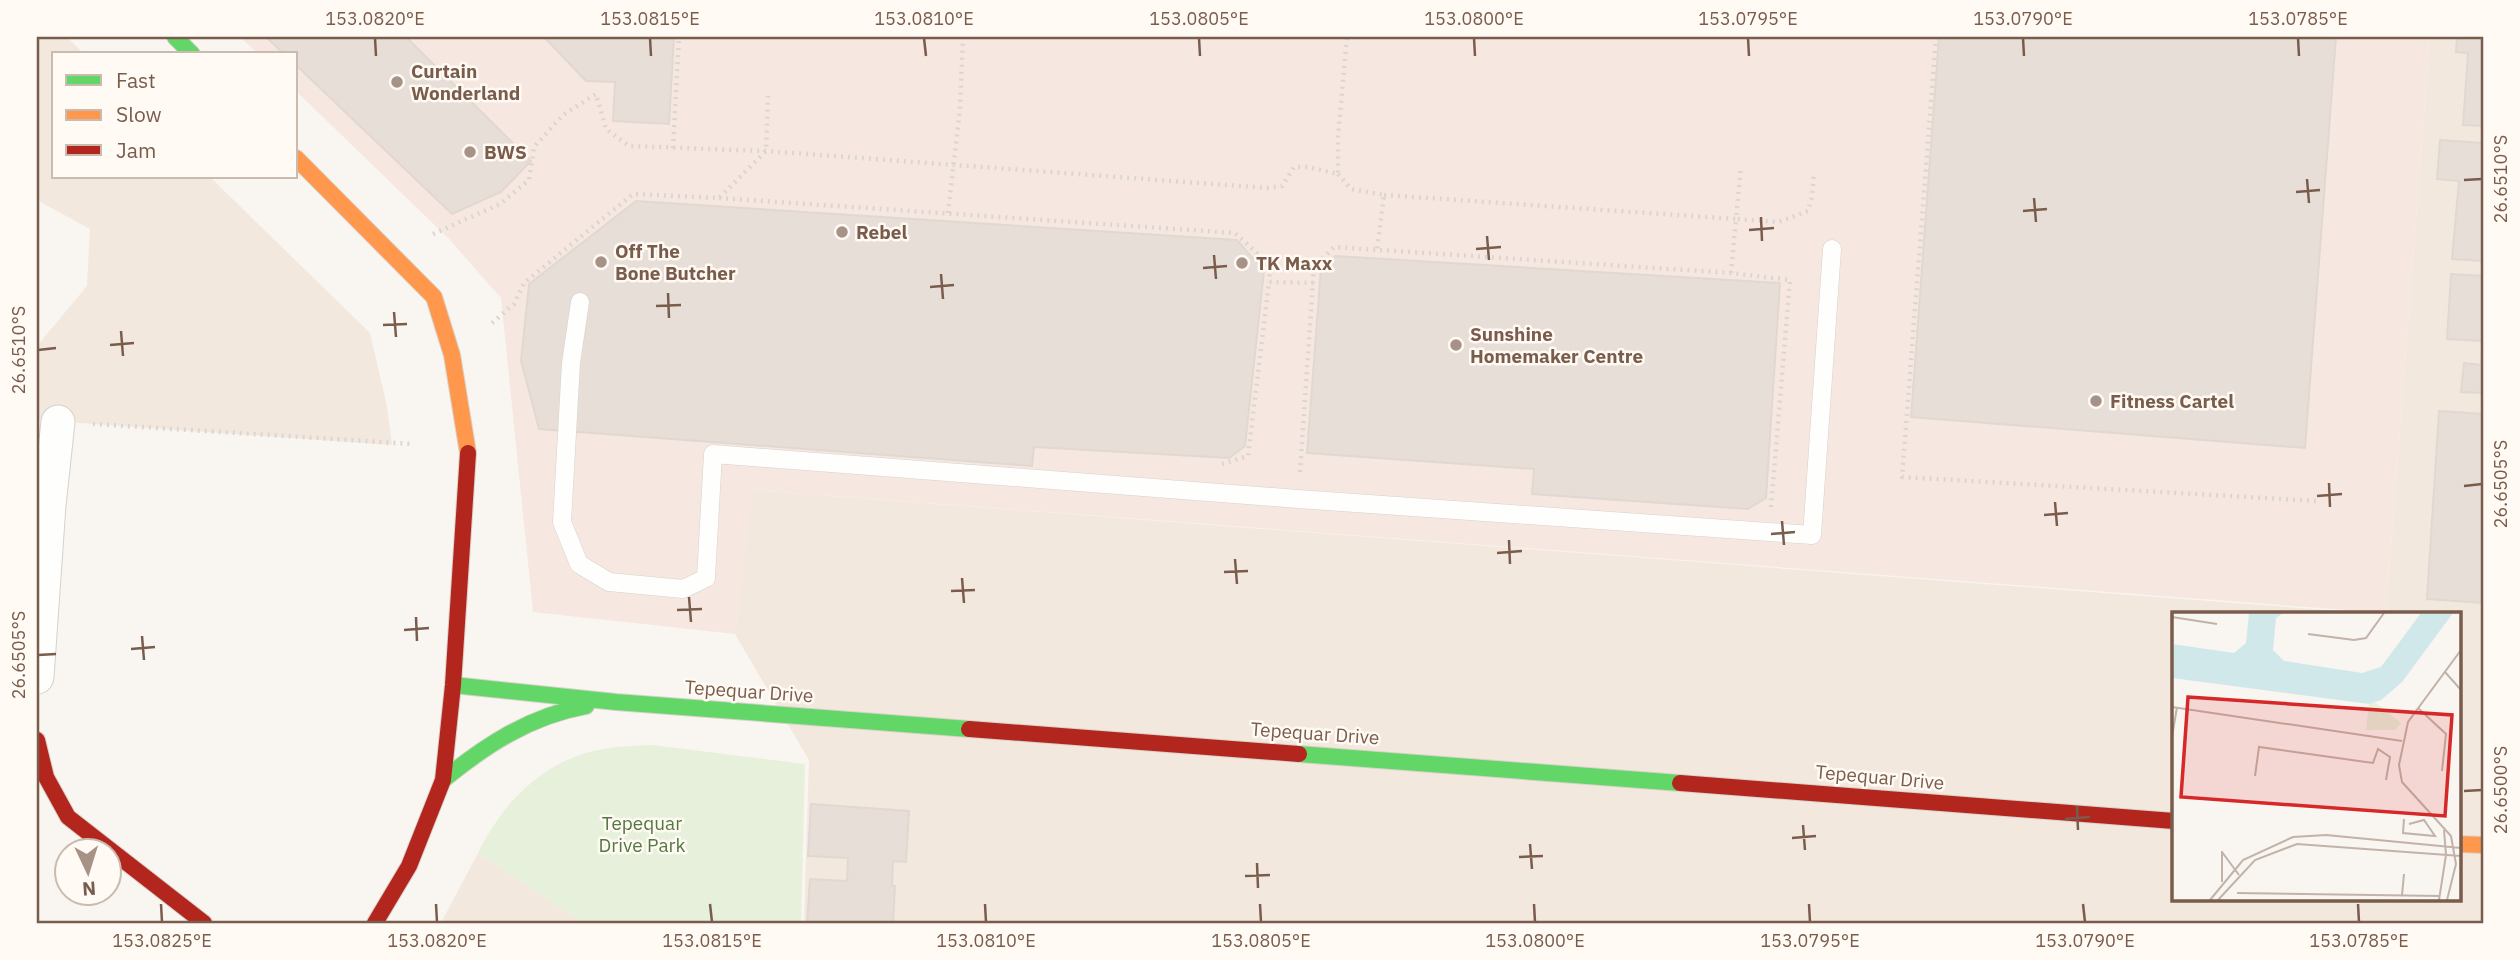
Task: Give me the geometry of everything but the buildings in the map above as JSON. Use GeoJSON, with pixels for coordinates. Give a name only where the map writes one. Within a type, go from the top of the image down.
{"type":"FeatureCollection","features":[{"type":"Feature","properties":{"kind":"street"},"geometry":{"type":"LineString","coordinates":[[175,37],[190,52]]}},
{"type":"Feature","properties":{"kind":"street"},"geometry":{"type":"LineString","coordinates":[[298,160],[434,298],[452,355],[468,450],[453,685],[443,780],[409,866],[375,923]]}},
{"type":"Feature","properties":{"kind":"street"},"geometry":{"type":"LineString","coordinates":[[37,677],[43,504],[58,422]]}},
{"type":"Feature","properties":{"kind":"street","name":"Tepequar Drive"},"geometry":{"type":"LineString","coordinates":[[453,685],[616,702],[2172,821]]}},
{"type":"Feature","properties":{"kind":"street"},"geometry":{"type":"LineString","coordinates":[[443,780],[480,750],[523,726],[564,709],[616,702]]}},
{"type":"Feature","properties":{"kind":"street"},"geometry":{"type":"LineString","coordinates":[[37,740],[46,777],[68,817],[204,923]]}},
{"type":"Feature","properties":{"kind":"street"},"geometry":{"type":"LineString","coordinates":[[2460,844],[2483,845]]}},
{"type":"Feature","properties":{"kind":"lane"},"geometry":{"type":"LineString","coordinates":[[580,302],[571,363],[562,522],[579,564],[609,582],[683,589],[706,578],[713,454],[1812,536],[1832,249]]}},
{"type":"Feature","properties":{"kind":"path"},"geometry":{"type":"LineString","coordinates":[[673,148],[679,37]]}},
{"type":"Feature","properties":{"kind":"path"},"geometry":{"type":"LineString","coordinates":[[948,213],[960,109],[963,37]]}},
{"type":"Feature","properties":{"kind":"path"},"geometry":{"type":"LineString","coordinates":[[1338,174],[1338,137],[1347,37]]}},
{"type":"Feature","properties":{"kind":"path"},"geometry":{"type":"LineString","coordinates":[[1936,37],[1902,477],[2316,501]]}},
{"type":"Feature","properties":{"kind":"path"},"geometry":{"type":"LineString","coordinates":[[433,234],[500,204],[529,180],[534,147],[563,115],[596,94],[606,130],[629,146],[766,151],[1267,188],[1282,186],[1294,167],[1308,167],[1338,174],[1351,189],[1384,195],[1778,222],[1808,211],[1814,172]]}},
{"type":"Feature","properties":{"kind":"path"},"geometry":{"type":"LineString","coordinates":[[719,198],[766,151],[768,96]]}},
{"type":"Feature","properties":{"kind":"path"},"geometry":{"type":"LineString","coordinates":[[1731,273],[1741,166]]}},
{"type":"Feature","properties":{"kind":"path"},"geometry":{"type":"LineString","coordinates":[[492,323],[514,304],[524,283],[633,194],[1235,233],[1270,265],[1248,456],[1215,467],[1202,491]]}},
{"type":"Feature","properties":{"kind":"path"},"geometry":{"type":"LineString","coordinates":[[1377,250],[1384,195]]}},
{"type":"Feature","properties":{"kind":"path"},"geometry":{"type":"LineString","coordinates":[[1298,499],[1314,267],[1334,247],[1731,273],[1790,280],[1772,506],[1749,531]]}},
{"type":"Feature","properties":{"kind":"path"},"geometry":{"type":"LineString","coordinates":[[1269,282],[1314,283]]}},
{"type":"Feature","properties":{"kind":"path"},"geometry":{"type":"LineString","coordinates":[[58,422],[413,444]]}},
{"type":"Feature","properties":{"kind":"shaded area"},"geometry":{"type":"Polygon","coordinates":[[[37,37],[67,37],[82,52],[52,52],[52,178],[211,178],[370,333],[387,407],[392,445],[37,420],[37,346],[87,286],[90,229],[37,200],[37,37]]]}},
{"type":"Feature","properties":{"kind":"shaded area","name":"Sunshine Homemaker Centre"},"geometry":{"type":"Polygon","coordinates":[[[240,37],[2430,37],[2386,612],[753,490],[735,634],[533,612],[501,298],[449,239],[298,93],[298,52],[256,52],[240,37]]]}},
{"type":"Feature","properties":{"kind":"shaded area"},"geometry":{"type":"Polygon","coordinates":[[[2430,37],[2483,37],[2483,923],[804,923],[809,760],[735,634],[752,490],[2353,612],[2172,612],[2172,900],[2460,900],[2460,612],[2386,612],[2430,37]]]}},
{"type":"Feature","properties":{"kind":"shaded area"},"geometry":{"type":"Polygon","coordinates":[[[478,853],[583,923],[441,923],[478,853]]]}},
{"type":"Feature","properties":{"kind":"green space","name":"Tepequar Drive Park"},"geometry":{"type":"Polygon","coordinates":[[[652,745],[805,764],[801,923],[583,923],[478,853],[512,802],[526,787],[559,764],[598,750],[652,745]]]}},
{"type":"Feature","properties":{"kind":"traffic: fast"},"geometry":{"type":"LineString","coordinates":[[175,37],[190,52]]}},
{"type":"Feature","properties":{"kind":"traffic: fast"},"geometry":{"type":"LineString","coordinates":[[453,685],[616,702],[969,729]]}},
{"type":"Feature","properties":{"kind":"traffic: fast"},"geometry":{"type":"LineString","coordinates":[[443,780],[492,744],[527,725],[586,706]]}},
{"type":"Feature","properties":{"kind":"traffic: fast"},"geometry":{"type":"LineString","coordinates":[[1299,754],[1680,783]]}},
{"type":"Feature","properties":{"kind":"traffic: slow"},"geometry":{"type":"LineString","coordinates":[[298,160],[434,297],[452,355],[468,453]]}},
{"type":"Feature","properties":{"kind":"traffic: slow"},"geometry":{"type":"LineString","coordinates":[[2460,844],[2483,845]]}},
{"type":"Feature","properties":{"kind":"traffic: jam"},"geometry":{"type":"LineString","coordinates":[[375,923],[409,866],[443,780],[453,685],[468,453]]}},
{"type":"Feature","properties":{"kind":"traffic: jam"},"geometry":{"type":"LineString","coordinates":[[969,729],[1299,754]]}},
{"type":"Feature","properties":{"kind":"traffic: jam"},"geometry":{"type":"LineString","coordinates":[[37,740],[46,777],[68,817],[204,923]]}},
{"type":"Feature","properties":{"kind":"traffic: jam"},"geometry":{"type":"LineString","coordinates":[[1680,783],[2172,821]]}},
{"type":"Feature","properties":{"kind":"place","name":"Curtain Wonderland"},"geometry":{"type":"Point","coordinates":[397,82]}},
{"type":"Feature","properties":{"kind":"place","name":"BWS"},"geometry":{"type":"Point","coordinates":[470,152]}},
{"type":"Feature","properties":{"kind":"place","name":"Rebel"},"geometry":{"type":"Point","coordinates":[842,232]}},
{"type":"Feature","properties":{"kind":"place","name":"Off The Bone Butcher"},"geometry":{"type":"Point","coordinates":[601,262]}},
{"type":"Feature","properties":{"kind":"place","name":"TK Maxx"},"geometry":{"type":"Point","coordinates":[1242,263]}},
{"type":"Feature","properties":{"kind":"place","name":"Sunshine Homemaker Centre"},"geometry":{"type":"Point","coordinates":[1456,345]}},
{"type":"Feature","properties":{"kind":"place","name":"Fitness Cartel"},"geometry":{"type":"Point","coordinates":[2096,401]}}]}
